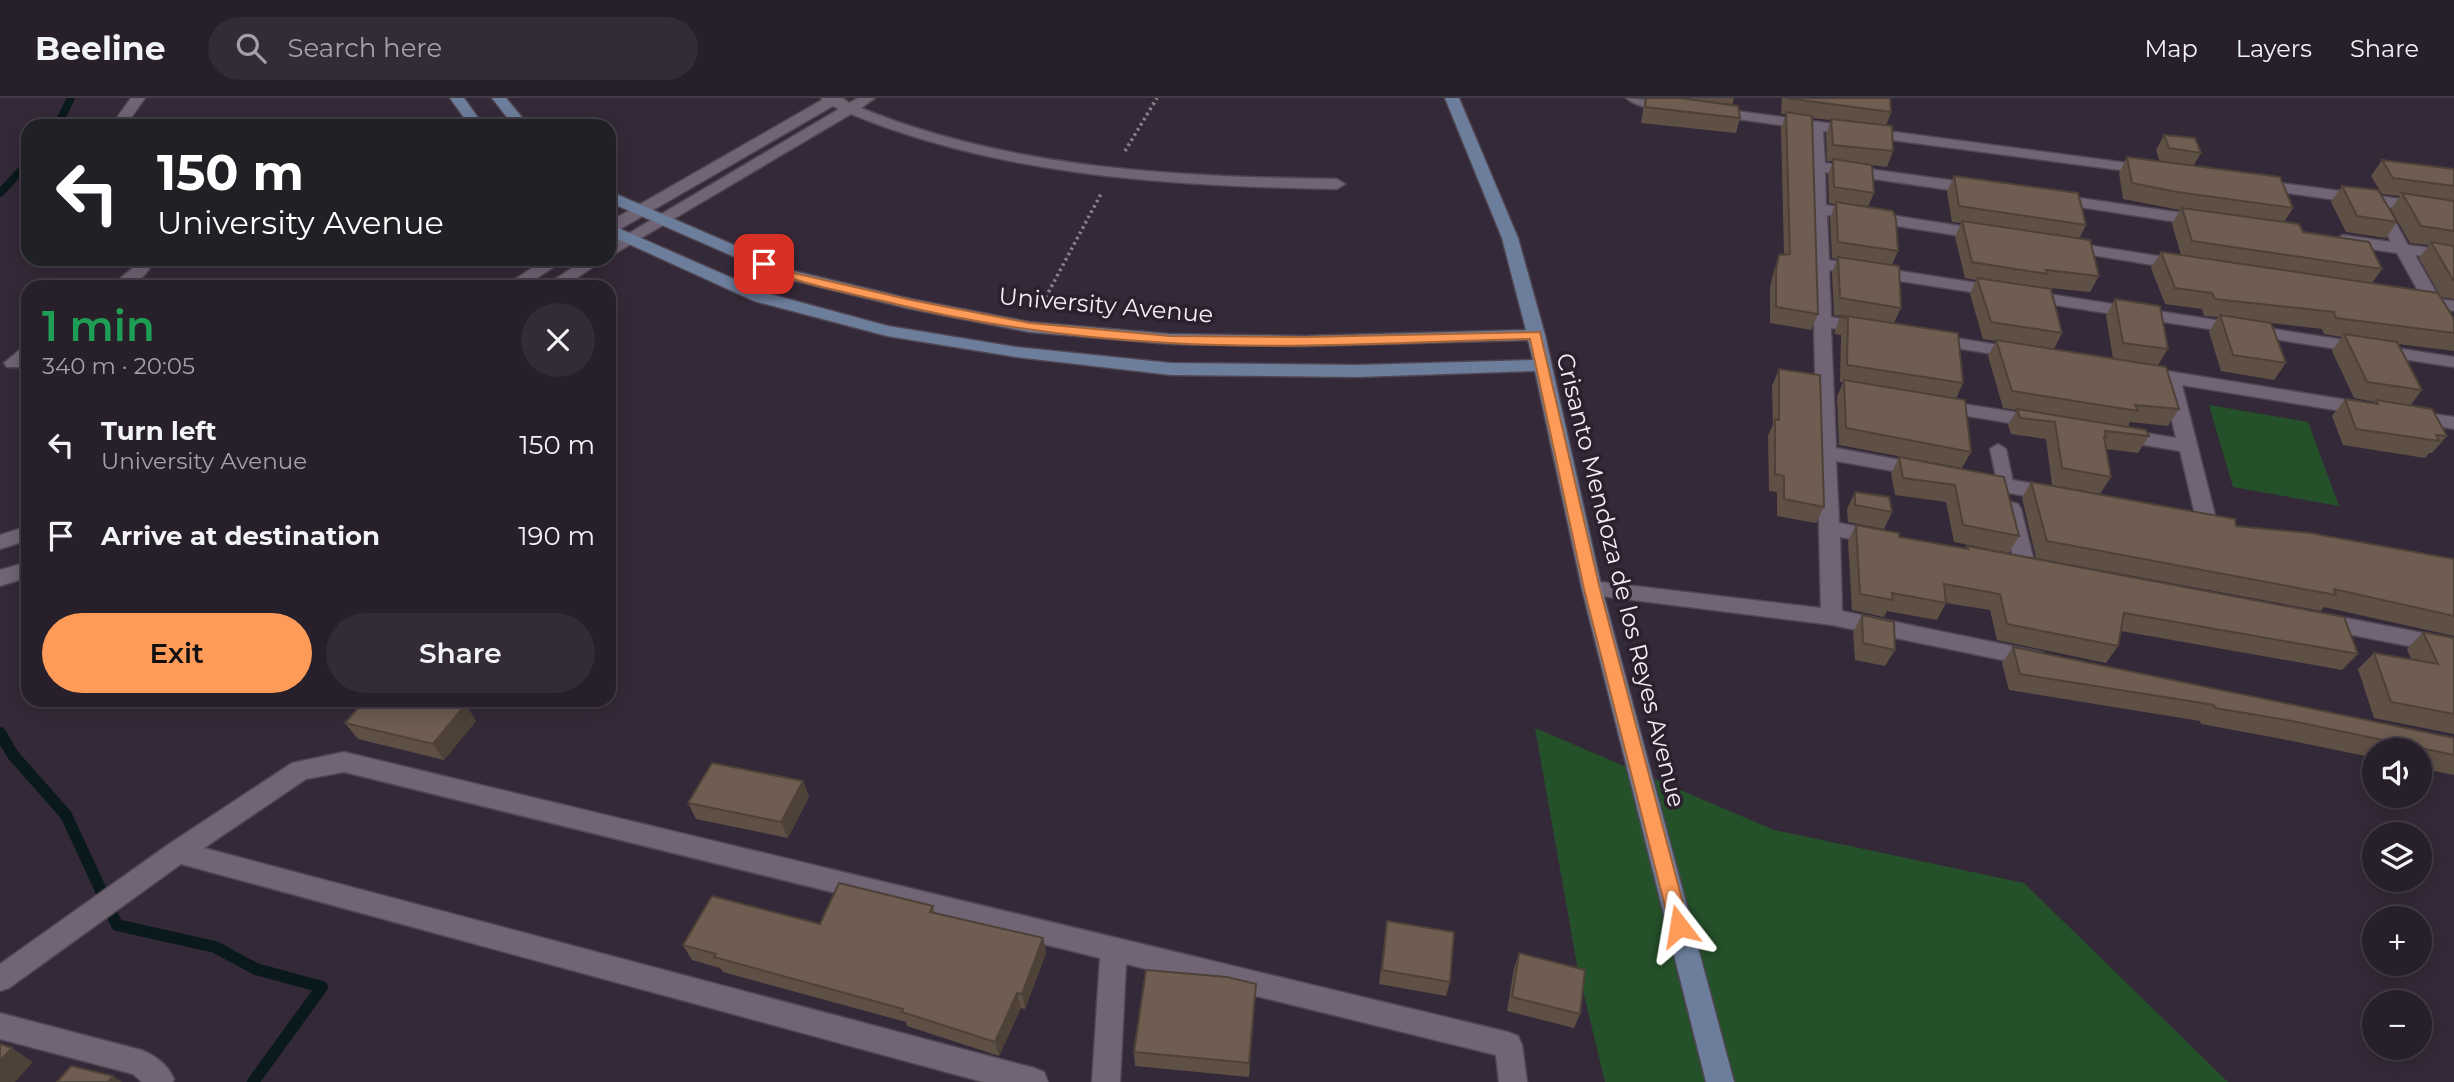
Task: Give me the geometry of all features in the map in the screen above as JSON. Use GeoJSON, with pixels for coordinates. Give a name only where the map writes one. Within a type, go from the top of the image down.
{"type":"FeatureCollection","features":[{"type":"Feature","properties":{"kind":"street"},"geometry":{"type":"LineString","coordinates":[[123,119],[138,98]]}},
{"type":"Feature","properties":{"kind":"street"},"geometry":{"type":"LineString","coordinates":[[457,98],[472,119]]}},
{"type":"Feature","properties":{"kind":"street"},"geometry":{"type":"LineString","coordinates":[[499,98],[516,119]]}},
{"type":"Feature","properties":{"kind":"street"},"geometry":{"type":"LineString","coordinates":[[616,248],[868,98]]}},
{"type":"Feature","properties":{"kind":"street","name":"Crisanto Mendoza de los Reyes Avenue"},"geometry":{"type":"LineString","coordinates":[[1452,98],[1510,238],[1536,335],[1592,589],[1720,1082]]}},
{"type":"Feature","properties":{"kind":"street"},"geometry":{"type":"LineString","coordinates":[[616,225],[832,99],[905,129],[968,148],[1037,163],[1112,174],[1223,183],[1337,184]]}},
{"type":"Feature","properties":{"kind":"street"},"geometry":{"type":"LineString","coordinates":[[1638,100],[1698,110],[1730,106],[1816,125],[2171,173]]}},
{"type":"Feature","properties":{"kind":"street"},"geometry":{"type":"LineString","coordinates":[[1816,125],[1822,321],[1832,388],[1827,453],[1832,617]]}},
{"type":"Feature","properties":{"kind":"street"},"geometry":{"type":"LineString","coordinates":[[1817,166],[1994,191]]}},
{"type":"Feature","properties":{"kind":"street"},"geometry":{"type":"LineString","coordinates":[[2239,182],[2454,211]]}},
{"type":"Feature","properties":{"kind":"street"},"geometry":{"type":"LineString","coordinates":[[2035,197],[2225,224]]}},
{"type":"Feature","properties":{"kind":"street","name":"University Avenue"},"geometry":{"type":"LineString","coordinates":[[616,199],[789,275],[911,304],[1030,327],[1170,340],[1332,340],[1536,335]]}},
{"type":"Feature","properties":{"kind":"street"},"geometry":{"type":"LineString","coordinates":[[2375,201],[2454,340]]}},
{"type":"Feature","properties":{"kind":"street"},"geometry":{"type":"LineString","coordinates":[[1819,209],[1996,236]]}},
{"type":"Feature","properties":{"kind":"street"},"geometry":{"type":"LineString","coordinates":[[616,232],[760,296],[887,331],[1016,352],[1171,369],[1357,371],[1542,365]]}},
{"type":"Feature","properties":{"kind":"street"},"geometry":{"type":"LineString","coordinates":[[2321,237],[2454,256]]}},
{"type":"Feature","properties":{"kind":"street"},"geometry":{"type":"LineString","coordinates":[[2051,245],[2201,268]]}},
{"type":"Feature","properties":{"kind":"street"},"geometry":{"type":"LineString","coordinates":[[1821,264],[2454,362]]}},
{"type":"Feature","properties":{"kind":"street"},"geometry":{"type":"LineString","coordinates":[[127,280],[143,266]]}},
{"type":"Feature","properties":{"kind":"street"},"geometry":{"type":"LineString","coordinates":[[522,280],[546,266]]}},
{"type":"Feature","properties":{"kind":"street"},"geometry":{"type":"LineString","coordinates":[[562,280],[586,266]]}},
{"type":"Feature","properties":{"kind":"street"},"geometry":{"type":"LineString","coordinates":[[2406,299],[2454,306]]}},
{"type":"Feature","properties":{"kind":"street"},"geometry":{"type":"LineString","coordinates":[[1822,321],[1889,332]]}},
{"type":"Feature","properties":{"kind":"street"},"geometry":{"type":"LineString","coordinates":[[1916,336],[2037,356]]}},
{"type":"Feature","properties":{"kind":"street"},"geometry":{"type":"LineString","coordinates":[[13,363],[21,357]]}},
{"type":"Feature","properties":{"kind":"street"},"geometry":{"type":"LineString","coordinates":[[2118,369],[2454,423]]}},
{"type":"Feature","properties":{"kind":"street"},"geometry":{"type":"LineString","coordinates":[[2171,378],[2188,446],[2214,524],[2180,518]]}},
{"type":"Feature","properties":{"kind":"street"},"geometry":{"type":"LineString","coordinates":[[1919,403],[2053,425]]}},
{"type":"Feature","properties":{"kind":"street"},"geometry":{"type":"LineString","coordinates":[[2107,433],[2188,446]]}},
{"type":"Feature","properties":{"kind":"street"},"geometry":{"type":"LineString","coordinates":[[1827,453],[2073,498]]}},
{"type":"Feature","properties":{"kind":"street"},"geometry":{"type":"LineString","coordinates":[[2006,486],[2025,565]]}},
{"type":"Feature","properties":{"kind":"street"},"geometry":{"type":"LineString","coordinates":[[1829,528],[1895,540]]}},
{"type":"Feature","properties":{"kind":"street"},"geometry":{"type":"LineString","coordinates":[[0,542],[21,535]]}},
{"type":"Feature","properties":{"kind":"street"},"geometry":{"type":"LineString","coordinates":[[1999,560],[2051,570]]}},
{"type":"Feature","properties":{"kind":"street"},"geometry":{"type":"LineString","coordinates":[[0,578],[21,571]]}},
{"type":"Feature","properties":{"kind":"street"},"geometry":{"type":"LineString","coordinates":[[1592,589],[1832,617],[2062,665]]}},
{"type":"Feature","properties":{"kind":"street"},"geometry":{"type":"LineString","coordinates":[[2303,618],[2454,647]]}},
{"type":"Feature","properties":{"kind":"street"},"geometry":{"type":"LineString","coordinates":[[0,979],[44,945],[300,770],[344,762],[1508,1045],[1513,1082]]}},
{"type":"Feature","properties":{"kind":"street"},"geometry":{"type":"LineString","coordinates":[[178,852],[1034,1082]]}},
{"type":"Feature","properties":{"kind":"street"},"geometry":{"type":"LineString","coordinates":[[1106,1082],[1114,949]]}},
{"type":"Feature","properties":{"kind":"street"},"geometry":{"type":"LineString","coordinates":[[0,1026],[141,1063],[160,1079],[159,1082]]}},
{"type":"Feature","properties":{"kind":"lane"},"geometry":{"type":"LineString","coordinates":[[1997,449],[2006,486]]}},
{"type":"Feature","properties":{"kind":"path"},"geometry":{"type":"LineString","coordinates":[[1030,327],[1112,174],[1157,98]]}},
{"type":"Feature","properties":{"kind":"green space"},"geometry":{"type":"Polygon","coordinates":[[[2209,405],[2308,422],[2339,506],[2233,487],[2209,405]]]}},
{"type":"Feature","properties":{"kind":"green space"},"geometry":{"type":"Polygon","coordinates":[[[1535,728],[1774,830],[2024,883],[2228,1082],[1605,1082],[1578,970],[1535,728]]]}},
{"type":"Feature","properties":{"kind":"building"},"geometry":{"type":"Polygon","coordinates":[[[1646,98],[1680,98],[1738,106],[1740,118],[1645,107],[1646,98]]]}},
{"type":"Feature","properties":{"kind":"building"},"geometry":{"type":"Polygon","coordinates":[[[1786,98],[1890,98],[1891,112],[1786,98]]]}},
{"type":"Feature","properties":{"kind":"building"},"geometry":{"type":"Polygon","coordinates":[[[1786,112],[1812,116],[1818,314],[1776,307],[1776,270],[1779,255],[1790,254],[1786,112]]]}},
{"type":"Feature","properties":{"kind":"building"},"geometry":{"type":"Polygon","coordinates":[[[1831,119],[1892,126],[1893,151],[1833,145],[1831,119]]]}},
{"type":"Feature","properties":{"kind":"building"},"geometry":{"type":"Polygon","coordinates":[[[2164,135],[2195,138],[2201,153],[2169,148],[2164,135]]]}},
{"type":"Feature","properties":{"kind":"building"},"geometry":{"type":"Polygon","coordinates":[[[2127,157],[2280,177],[2293,208],[2132,183],[2127,157]]]}},
{"type":"Feature","properties":{"kind":"building"},"geometry":{"type":"Polygon","coordinates":[[[1833,159],[1872,165],[1874,193],[1834,187],[1833,159]]]}},
{"type":"Feature","properties":{"kind":"building"},"geometry":{"type":"Polygon","coordinates":[[[2382,160],[2454,169],[2454,186],[2393,178],[2382,160]]]}},
{"type":"Feature","properties":{"kind":"building"},"geometry":{"type":"Polygon","coordinates":[[[1954,176],[2078,193],[2086,225],[1959,206],[1954,176]]]}},
{"type":"Feature","properties":{"kind":"building"},"geometry":{"type":"Polygon","coordinates":[[[2342,186],[2378,190],[2397,222],[2357,216],[2342,186]]]}},
{"type":"Feature","properties":{"kind":"building"},"geometry":{"type":"Polygon","coordinates":[[[2402,193],[2454,201],[2454,231],[2421,226],[2402,193]]]}},
{"type":"Feature","properties":{"kind":"building"},"geometry":{"type":"Polygon","coordinates":[[[1836,202],[1893,211],[1898,251],[1838,242],[1836,202]]]}},
{"type":"Feature","properties":{"kind":"building"},"geometry":{"type":"Polygon","coordinates":[[[2182,208],[2299,224],[2303,232],[2369,242],[2382,269],[2192,241],[2182,208]]]}},
{"type":"Feature","properties":{"kind":"building"},"geometry":{"type":"Polygon","coordinates":[[[1962,221],[2090,240],[2099,276],[2046,270],[2047,274],[1972,262],[1962,221]]]}},
{"type":"Feature","properties":{"kind":"building"},"geometry":{"type":"Polygon","coordinates":[[[2431,242],[2454,246],[2454,280],[2453,280],[2431,242]]]}},
{"type":"Feature","properties":{"kind":"building"},"geometry":{"type":"Polygon","coordinates":[[[2161,252],[2438,293],[2454,319],[2454,333],[2336,318],[2334,312],[2215,299],[2212,293],[2175,288],[2161,252]]]}},
{"type":"Feature","properties":{"kind":"building"},"geometry":{"type":"Polygon","coordinates":[[[1838,257],[1899,266],[1901,308],[1840,298],[1838,257]]]}},
{"type":"Feature","properties":{"kind":"building"},"geometry":{"type":"Polygon","coordinates":[[[1977,278],[2051,289],[2062,333],[1991,322],[1977,278]]]}},
{"type":"Feature","properties":{"kind":"building"},"geometry":{"type":"Polygon","coordinates":[[[2115,299],[2160,306],[2168,349],[2123,343],[2115,299]]]}},
{"type":"Feature","properties":{"kind":"building"},"geometry":{"type":"Polygon","coordinates":[[[1840,315],[1958,333],[1963,383],[1847,365],[1848,318],[1840,315]]]}},
{"type":"Feature","properties":{"kind":"building"},"geometry":{"type":"Polygon","coordinates":[[[2220,315],[2271,323],[2286,363],[2233,355],[2220,315]]]}},
{"type":"Feature","properties":{"kind":"building"},"geometry":{"type":"Polygon","coordinates":[[[2344,334],[2397,342],[2422,390],[2367,382],[2344,334]]]}},
{"type":"Feature","properties":{"kind":"building"},"geometry":{"type":"Polygon","coordinates":[[[1996,340],[2166,367],[2179,409],[2135,405],[2138,411],[2012,391],[1996,340]]]}},
{"type":"Feature","properties":{"kind":"building"},"geometry":{"type":"Polygon","coordinates":[[[1779,369],[1820,375],[1824,507],[1784,499],[1784,476],[1775,474],[1779,369]]]}},
{"type":"Feature","properties":{"kind":"building"},"geometry":{"type":"Polygon","coordinates":[[[1844,380],[1965,400],[1971,452],[1846,428],[1844,380]]]}},
{"type":"Feature","properties":{"kind":"building"},"geometry":{"type":"Polygon","coordinates":[[[2345,399],[2378,404],[2376,400],[2432,409],[2447,436],[2436,435],[2439,441],[2356,429],[2345,399]]]}},
{"type":"Feature","properties":{"kind":"building"},"geometry":{"type":"Polygon","coordinates":[[[2017,409],[2146,430],[2149,436],[2105,431],[2111,477],[2062,468],[2055,422],[2020,418],[2017,409]]]}},
{"type":"Feature","properties":{"kind":"building"},"geometry":{"type":"Polygon","coordinates":[[[1899,457],[2004,477],[2019,536],[1963,525],[1955,485],[1903,478],[1899,457]]]}},
{"type":"Feature","properties":{"kind":"building"},"geometry":{"type":"Polygon","coordinates":[[[2031,482],[2235,519],[2236,526],[2310,533],[2454,559],[2454,616],[2334,589],[2336,595],[2047,541],[2031,482]]]}},
{"type":"Feature","properties":{"kind":"building"},"geometry":{"type":"Polygon","coordinates":[[[1855,492],[1889,497],[1892,512],[1855,505],[1855,492]]]}},
{"type":"Feature","properties":{"kind":"building"},"geometry":{"type":"Polygon","coordinates":[[[1856,525],[1899,533],[1899,537],[1968,549],[1967,546],[2344,617],[2358,654],[2124,613],[2118,646],[2007,624],[2000,594],[1944,584],[1946,603],[1892,593],[1893,600],[1860,594],[1856,525]]]}},
{"type":"Feature","properties":{"kind":"building"},"geometry":{"type":"Polygon","coordinates":[[[1862,615],[1894,622],[1895,650],[1863,643],[1862,615]]]}},
{"type":"Feature","properties":{"kind":"building"},"geometry":{"type":"Polygon","coordinates":[[[2423,632],[2454,638],[2454,714],[2391,702],[2374,653],[2438,664],[2423,632]]]}},
{"type":"Feature","properties":{"kind":"building"},"geometry":{"type":"Polygon","coordinates":[[[2013,647],[2454,738],[2454,755],[2432,750],[2432,738],[2373,738],[2215,708],[2214,705],[2020,674],[2013,647]]]}},
{"type":"Feature","properties":{"kind":"building"},"geometry":{"type":"Polygon","coordinates":[[[359,707],[464,707],[433,744],[345,723],[359,707]]]}},
{"type":"Feature","properties":{"kind":"building"},"geometry":{"type":"Polygon","coordinates":[[[712,763],[803,781],[781,822],[688,803],[712,763]]]}},
{"type":"Feature","properties":{"kind":"building"},"geometry":{"type":"Polygon","coordinates":[[[839,883],[933,906],[930,912],[1043,938],[1022,994],[1017,993],[995,1042],[902,1012],[903,1009],[714,957],[716,954],[683,945],[712,896],[820,924],[839,883]]]}},
{"type":"Feature","properties":{"kind":"building"},"geometry":{"type":"Polygon","coordinates":[[[1387,921],[1454,932],[1450,982],[1382,970],[1387,921]]]}},
{"type":"Feature","properties":{"kind":"building"},"geometry":{"type":"Polygon","coordinates":[[[1519,953],[1585,970],[1580,1014],[1512,997],[1519,953]]]}},
{"type":"Feature","properties":{"kind":"building"},"geometry":{"type":"Polygon","coordinates":[[[1146,970],[1227,977],[1256,984],[1249,1063],[1134,1052],[1146,970]]]}},
{"type":"Feature","properties":{"kind":"building"},"geometry":{"type":"Polygon","coordinates":[[[0,1044],[12,1048],[0,1061],[0,1044]]]}},
{"type":"Feature","properties":{"kind":"building"},"geometry":{"type":"Polygon","coordinates":[[[71,1066],[113,1076],[108,1082],[57,1082],[71,1066]]]}},
{"type":"Feature","properties":{"kind":"waterway"},"geometry":{"type":"LineString","coordinates":[[60,119],[71,98]]}},
{"type":"Feature","properties":{"kind":"waterway"},"geometry":{"type":"LineString","coordinates":[[0,193],[21,170]]}},
{"type":"Feature","properties":{"kind":"waterway"},"geometry":{"type":"LineString","coordinates":[[0,733],[13,755],[66,815],[117,925],[215,947],[256,969],[322,987],[253,1082]]}},
{"type":"Feature","properties":{"kind":"route"},"geometry":{"type":"LineString","coordinates":[[764,264],[789,275],[911,304],[1030,327],[1170,340],[1305,341],[1536,335],[1592,589],[1679,926]]}}]}
